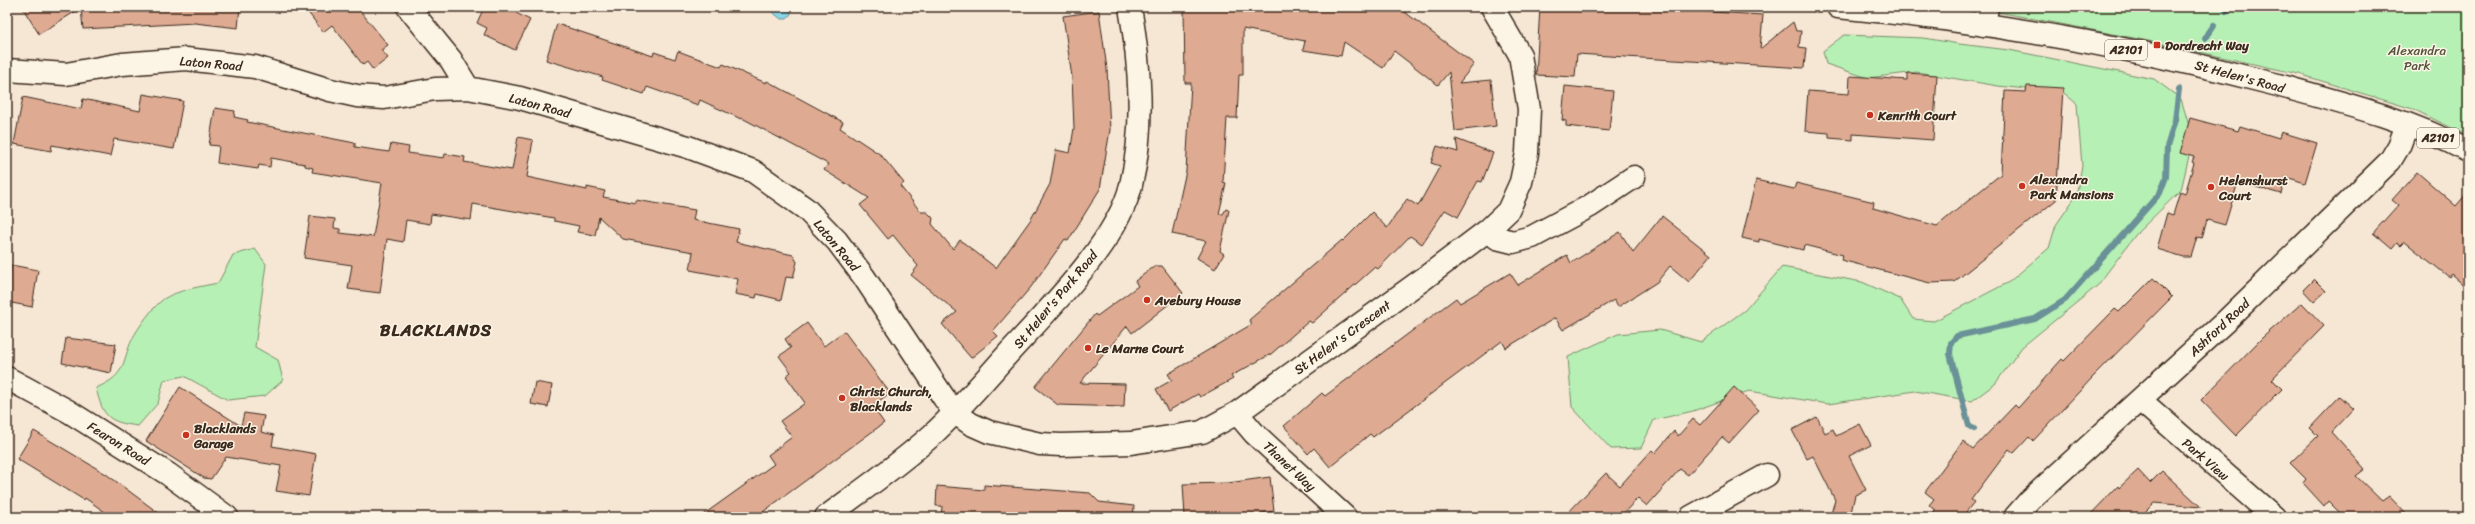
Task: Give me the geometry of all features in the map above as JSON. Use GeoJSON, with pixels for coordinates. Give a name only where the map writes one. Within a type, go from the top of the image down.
{"type":"FeatureCollection","features":[{"type":"Feature","properties":{"kind":"street"},"geometry":{"type":"LineString","coordinates":[[408,7],[450,60],[468,88]]}},
{"type":"Feature","properties":{"kind":"street","name":"St Helen's Park Road"},"geometry":{"type":"LineString","coordinates":[[826,517],[931,436],[1055,302],[1107,236],[1116,221],[1131,186],[1141,114],[1135,34],[1130,7]]}},
{"type":"Feature","properties":{"kind":"street","name":"St Helen's Crescent"},"geometry":{"type":"LineString","coordinates":[[954,412],[971,424],[989,432],[1040,444],[1061,445],[1131,443],[1202,432],[1237,413],[1488,230],[1508,211],[1521,182],[1527,153],[1529,108],[1520,55],[1492,7]]}},
{"type":"Feature","properties":{"kind":"street","name":"St Helen's Road"},"geometry":{"type":"LineString","coordinates":[[1838,7],[1986,16],[2199,64],[2348,104],[2407,125],[2468,151]]}},
{"type":"Feature","properties":{"kind":"street","name":"Laton Road"},"geometry":{"type":"LineString","coordinates":[[7,70],[66,74],[122,64],[186,59],[255,67],[330,90],[357,96],[384,98],[435,89],[468,88],[520,98],[688,147],[753,171],[806,209],[836,241],[864,277],[954,412]]}},
{"type":"Feature","properties":{"kind":"street","name":"Ashford Road"},"geometry":{"type":"LineString","coordinates":[[2015,517],[2030,500],[2227,320],[2390,161],[2407,125]]}},
{"type":"Feature","properties":{"kind":"street"},"geometry":{"type":"LineString","coordinates":[[1488,230],[1497,238],[1514,242],[1532,237],[1590,206],[1634,177]]}},
{"type":"Feature","properties":{"kind":"street","name":"Fearon Road"},"geometry":{"type":"LineString","coordinates":[[7,378],[68,411],[168,474],[227,517]]}},
{"type":"Feature","properties":{"kind":"street","name":"Park View"},"geometry":{"type":"LineString","coordinates":[[2140,400],[2274,517]]}},
{"type":"Feature","properties":{"kind":"street","name":"Thanet Way"},"geometry":{"type":"LineString","coordinates":[[1237,413],[1254,433],[1345,517]]}},
{"type":"Feature","properties":{"kind":"street"},"geometry":{"type":"LineString","coordinates":[[1691,517],[1766,475]]}},
{"type":"Feature","properties":{"kind":"green space","name":"Alexandra Park"},"geometry":{"type":"Polygon","coordinates":[[[1972,7],[2468,7],[2468,136],[2413,109],[2299,74],[2144,40],[1972,7]]]}},
{"type":"Feature","properties":{"kind":"green space"},"geometry":{"type":"Polygon","coordinates":[[[1844,35],[1924,38],[2009,50],[2154,79],[2181,99],[2193,139],[2181,190],[2137,233],[2097,286],[2022,347],[1995,384],[1972,401],[1915,391],[1828,404],[1749,391],[1693,411],[1654,420],[1641,448],[1611,449],[1572,407],[1568,357],[1618,334],[1660,330],[1701,342],[1745,310],[1782,267],[1862,282],[1900,299],[1913,319],[1934,321],[2009,282],[2049,248],[2056,225],[2076,196],[2082,166],[2077,104],[2064,93],[1998,86],[1917,72],[1868,78],[1826,64],[1823,51],[1844,35]]]}},
{"type":"Feature","properties":{"kind":"green space"},"geometry":{"type":"Polygon","coordinates":[[[255,249],[266,264],[255,347],[278,360],[283,380],[265,396],[228,400],[184,376],[164,380],[158,403],[138,426],[113,420],[108,416],[101,406],[96,388],[107,383],[119,372],[123,366],[130,343],[153,309],[165,298],[179,292],[218,283],[233,255],[255,249]]]}},
{"type":"Feature","properties":{"kind":"water"},"geometry":{"type":"Polygon","coordinates":[[[766,7],[790,7],[791,14],[787,19],[781,19],[766,7]]]}},
{"type":"Feature","properties":{"kind":"building"},"geometry":{"type":"Polygon","coordinates":[[[22,7],[240,7],[238,28],[195,23],[83,29],[81,8],[39,34],[22,7]]]}},
{"type":"Feature","properties":{"kind":"building"},"geometry":{"type":"Polygon","coordinates":[[[304,7],[357,7],[388,45],[381,50],[388,58],[373,70],[367,62],[363,65],[332,25],[323,32],[304,7]]]}},
{"type":"Feature","properties":{"kind":"building"},"geometry":{"type":"Polygon","coordinates":[[[484,7],[504,7],[530,20],[515,50],[484,35],[487,28],[477,23],[484,7]]]}},
{"type":"Feature","properties":{"kind":"building"},"geometry":{"type":"Polygon","coordinates":[[[1184,7],[1398,7],[1474,64],[1459,83],[1491,80],[1496,126],[1455,131],[1449,72],[1438,85],[1394,51],[1383,68],[1344,42],[1341,56],[1303,50],[1305,41],[1243,29],[1243,75],[1239,75],[1237,118],[1227,118],[1223,182],[1226,183],[1219,214],[1223,214],[1226,209],[1229,210],[1220,251],[1224,254],[1215,269],[1197,258],[1206,241],[1172,234],[1186,171],[1191,83],[1185,83],[1184,7]]]}},
{"type":"Feature","properties":{"kind":"building"},"geometry":{"type":"Polygon","coordinates":[[[1540,7],[1627,7],[1763,15],[1760,49],[1793,22],[1796,31],[1801,31],[1799,47],[1806,48],[1804,68],[1577,54],[1575,77],[1536,75],[1540,7]]]}},
{"type":"Feature","properties":{"kind":"building"},"geometry":{"type":"Polygon","coordinates":[[[1099,11],[1107,69],[1110,130],[1100,189],[1068,241],[1065,239],[1031,287],[993,331],[998,336],[971,358],[942,324],[957,312],[911,275],[918,266],[893,235],[888,239],[860,205],[869,198],[824,170],[828,164],[742,118],[741,119],[700,100],[698,105],[647,87],[644,94],[602,80],[603,77],[546,60],[557,24],[653,56],[654,52],[675,59],[678,51],[721,67],[723,64],[766,83],[767,81],[843,122],[840,128],[881,155],[904,183],[900,186],[921,212],[927,212],[933,218],[932,224],[953,249],[960,240],[996,268],[1031,219],[1050,184],[1056,150],[1070,153],[1074,128],[1072,77],[1063,16],[1099,11]]]}},
{"type":"Feature","properties":{"kind":"building","name":"Kenrith Court"},"geometry":{"type":"Polygon","coordinates":[[[1907,73],[1937,75],[1933,140],[1853,134],[1853,140],[1829,138],[1829,133],[1805,131],[1808,91],[1849,94],[1850,76],[1907,80],[1907,73]]]}},
{"type":"Feature","properties":{"kind":"building"},"geometry":{"type":"Polygon","coordinates":[[[1565,86],[1613,91],[1609,131],[1566,126],[1566,121],[1562,120],[1565,86]]]}},
{"type":"Feature","properties":{"kind":"building","name":"Alexandra Park Mansions"},"geometry":{"type":"Polygon","coordinates":[[[2027,86],[2063,88],[2056,200],[1954,282],[1930,283],[1841,260],[1843,255],[1804,245],[1803,250],[1759,239],[1759,242],[1742,238],[1756,180],[1794,189],[1796,183],[1874,202],[1873,208],[1937,226],[2001,174],[2005,91],[2026,92],[2027,86]]]}},
{"type":"Feature","properties":{"kind":"building"},"geometry":{"type":"Polygon","coordinates":[[[143,94],[183,101],[174,149],[114,139],[110,156],[52,145],[51,151],[14,144],[23,97],[81,109],[83,99],[140,111],[143,94]]]}},
{"type":"Feature","properties":{"kind":"building"},"geometry":{"type":"Polygon","coordinates":[[[215,108],[235,111],[234,117],[248,120],[247,122],[355,143],[355,147],[389,152],[391,144],[409,147],[408,153],[444,158],[445,154],[465,157],[464,162],[512,170],[518,137],[533,140],[527,177],[587,190],[587,187],[605,191],[603,197],[636,203],[636,200],[695,210],[693,220],[739,229],[736,242],[793,255],[797,262],[793,278],[786,277],[781,300],[757,294],[756,298],[735,294],[738,279],[690,270],[693,252],[623,239],[599,217],[595,235],[577,232],[579,226],[554,221],[554,218],[473,204],[471,220],[431,214],[430,224],[406,220],[403,242],[387,239],[380,293],[348,289],[352,265],[304,258],[310,216],[335,219],[334,228],[340,229],[340,233],[373,237],[382,183],[312,172],[313,168],[305,166],[305,164],[271,158],[270,167],[259,165],[258,169],[217,163],[219,146],[209,145],[215,108]]]}},
{"type":"Feature","properties":{"kind":"building","name":"Helenshurst Court"},"geometry":{"type":"Polygon","coordinates":[[[2190,118],[2238,131],[2240,126],[2279,138],[2281,132],[2317,143],[2305,183],[2286,177],[2281,194],[2238,182],[2225,225],[2207,220],[2202,238],[2197,237],[2191,257],[2184,257],[2157,249],[2167,213],[2173,215],[2180,192],[2185,194],[2194,163],[2192,162],[2194,157],[2180,153],[2190,118]]]}},
{"type":"Feature","properties":{"kind":"building"},"geometry":{"type":"Polygon","coordinates":[[[1456,139],[1493,153],[1482,182],[1478,181],[1458,217],[1445,210],[1422,244],[1410,236],[1378,269],[1375,267],[1312,323],[1309,321],[1271,354],[1231,376],[1233,379],[1200,397],[1198,394],[1168,411],[1156,389],[1172,380],[1168,374],[1252,324],[1249,320],[1342,240],[1343,241],[1372,212],[1387,228],[1407,199],[1418,206],[1440,166],[1431,163],[1437,146],[1458,152],[1456,139]]]}},
{"type":"Feature","properties":{"kind":"building"},"geometry":{"type":"Polygon","coordinates":[[[2417,172],[2456,206],[2468,192],[2468,289],[2451,274],[2449,277],[2405,242],[2401,246],[2397,243],[2392,249],[2373,233],[2398,205],[2392,200],[2417,172]]]}},
{"type":"Feature","properties":{"kind":"building"},"geometry":{"type":"Polygon","coordinates":[[[1662,216],[1711,255],[1689,282],[1670,266],[1657,282],[1618,307],[1614,300],[1563,330],[1555,318],[1506,348],[1502,341],[1373,437],[1370,434],[1330,467],[1314,448],[1308,454],[1284,426],[1322,393],[1325,396],[1456,298],[1460,303],[1510,273],[1518,285],[1567,255],[1571,263],[1620,232],[1633,252],[1662,216]]]}},
{"type":"Feature","properties":{"kind":"building"},"geometry":{"type":"Polygon","coordinates":[[[11,265],[38,270],[32,307],[7,302],[11,265]]]}},
{"type":"Feature","properties":{"kind":"building"},"geometry":{"type":"Polygon","coordinates":[[[1155,266],[1162,266],[1183,293],[1132,333],[1127,326],[1080,383],[1125,384],[1124,407],[1058,405],[1035,387],[1095,314],[1097,316],[1138,286],[1135,281],[1155,266]]]}},
{"type":"Feature","properties":{"kind":"building"},"geometry":{"type":"Polygon","coordinates":[[[2153,278],[2172,297],[2092,378],[2033,441],[2029,437],[2014,453],[2009,449],[1971,500],[1974,502],[1962,517],[1930,517],[1936,510],[1929,505],[1934,499],[1925,492],[1963,441],[1973,449],[2015,405],[2018,408],[2062,359],[2064,361],[2115,309],[2119,312],[2153,278]]]}},
{"type":"Feature","properties":{"kind":"building"},"geometry":{"type":"Polygon","coordinates":[[[2314,279],[2326,291],[2314,302],[2303,290],[2314,279]]]}},
{"type":"Feature","properties":{"kind":"building"},"geometry":{"type":"Polygon","coordinates":[[[2302,303],[2324,326],[2272,379],[2282,389],[2236,436],[2201,400],[2262,338],[2302,303]]]}},
{"type":"Feature","properties":{"kind":"building","name":"Christ Church, Blacklands"},"geometry":{"type":"Polygon","coordinates":[[[807,323],[824,346],[844,331],[890,393],[872,406],[884,423],[756,517],[700,517],[774,464],[768,455],[792,437],[780,421],[805,403],[786,376],[791,372],[779,356],[791,348],[785,339],[807,323]]]}},
{"type":"Feature","properties":{"kind":"building"},"geometry":{"type":"Polygon","coordinates":[[[66,338],[116,344],[111,373],[62,363],[66,338]]]}},
{"type":"Feature","properties":{"kind":"building"},"geometry":{"type":"Polygon","coordinates":[[[535,382],[552,385],[548,407],[531,404],[535,382]]]}},
{"type":"Feature","properties":{"kind":"building"},"geometry":{"type":"Polygon","coordinates":[[[180,387],[241,426],[244,413],[264,416],[261,432],[274,435],[272,446],[316,454],[309,496],[276,491],[281,466],[226,457],[211,479],[204,478],[146,441],[180,387]]]}},
{"type":"Feature","properties":{"kind":"building"},"geometry":{"type":"Polygon","coordinates":[[[1734,387],[1759,410],[1729,443],[1722,437],[1688,475],[1680,469],[1647,506],[1638,498],[1620,517],[1564,517],[1606,473],[1620,486],[1652,450],[1655,453],[1674,431],[1678,436],[1693,419],[1700,425],[1734,387]]]}},
{"type":"Feature","properties":{"kind":"building"},"geometry":{"type":"Polygon","coordinates":[[[2340,396],[2354,409],[2332,432],[2365,469],[2356,476],[2382,501],[2389,496],[2409,517],[2344,517],[2328,501],[2324,506],[2303,483],[2306,479],[2290,463],[2318,436],[2310,428],[2340,396]]]}},
{"type":"Feature","properties":{"kind":"building"},"geometry":{"type":"Polygon","coordinates":[[[1817,417],[1825,433],[1833,429],[1836,436],[1860,424],[1871,445],[1849,456],[1866,490],[1855,495],[1850,517],[1830,517],[1835,500],[1813,456],[1807,459],[1792,430],[1817,417]]]}},
{"type":"Feature","properties":{"kind":"building"},"geometry":{"type":"Polygon","coordinates":[[[34,431],[106,474],[164,517],[112,517],[85,498],[84,500],[17,459],[34,431]]]}},
{"type":"Feature","properties":{"kind":"building"},"geometry":{"type":"Polygon","coordinates":[[[2138,470],[2150,483],[2162,471],[2201,507],[2154,503],[2140,517],[2088,517],[2118,486],[2119,488],[2138,470]]]}},
{"type":"Feature","properties":{"kind":"building"},"geometry":{"type":"Polygon","coordinates":[[[1270,477],[1274,511],[1262,513],[1263,517],[1185,517],[1183,484],[1228,483],[1270,477]]]}},
{"type":"Feature","properties":{"kind":"building"},"geometry":{"type":"Polygon","coordinates":[[[984,485],[1090,493],[1099,502],[1134,506],[1133,517],[941,517],[942,506],[936,506],[937,486],[984,490],[984,485]]]}},
{"type":"Feature","properties":{"kind":"waterway"},"geometry":{"type":"LineString","coordinates":[[2226,11],[2232,7]]}},
{"type":"Feature","properties":{"kind":"waterway"},"geometry":{"type":"LineString","coordinates":[[2205,38],[2214,25]]}},
{"type":"Feature","properties":{"kind":"waterway"},"geometry":{"type":"LineString","coordinates":[[1974,429],[1969,426],[1950,354],[1951,343],[1957,336],[2035,319],[2065,300],[2160,193],[2166,177],[2167,147],[2175,120],[2179,89]]}},
{"type":"Feature","properties":{"kind":"place","name":"Dordrecht Way"},"geometry":{"type":"Point","coordinates":[2157,45]}},
{"type":"Feature","properties":{"kind":"place","name":"Kenrith Court"},"geometry":{"type":"Point","coordinates":[1870,115]}},
{"type":"Feature","properties":{"kind":"place","name":"Alexandra Park Mansions"},"geometry":{"type":"Point","coordinates":[2022,186]}},
{"type":"Feature","properties":{"kind":"place","name":"Helenshurst Court"},"geometry":{"type":"Point","coordinates":[2211,187]}},
{"type":"Feature","properties":{"kind":"place","name":"Avebury House"},"geometry":{"type":"Point","coordinates":[1147,300]}},
{"type":"Feature","properties":{"kind":"place","name":"Le Marne Court"},"geometry":{"type":"Point","coordinates":[1088,348]}},
{"type":"Feature","properties":{"kind":"place","name":"Christ Church, Blacklands"},"geometry":{"type":"Point","coordinates":[842,398]}},
{"type":"Feature","properties":{"kind":"place","name":"Blacklands Garage"},"geometry":{"type":"Point","coordinates":[186,435]}},
{"type":"Feature","properties":{"kind":"district","name":"BLACKLANDS"},"geometry":{"type":"Point","coordinates":[436,330]}}]}
